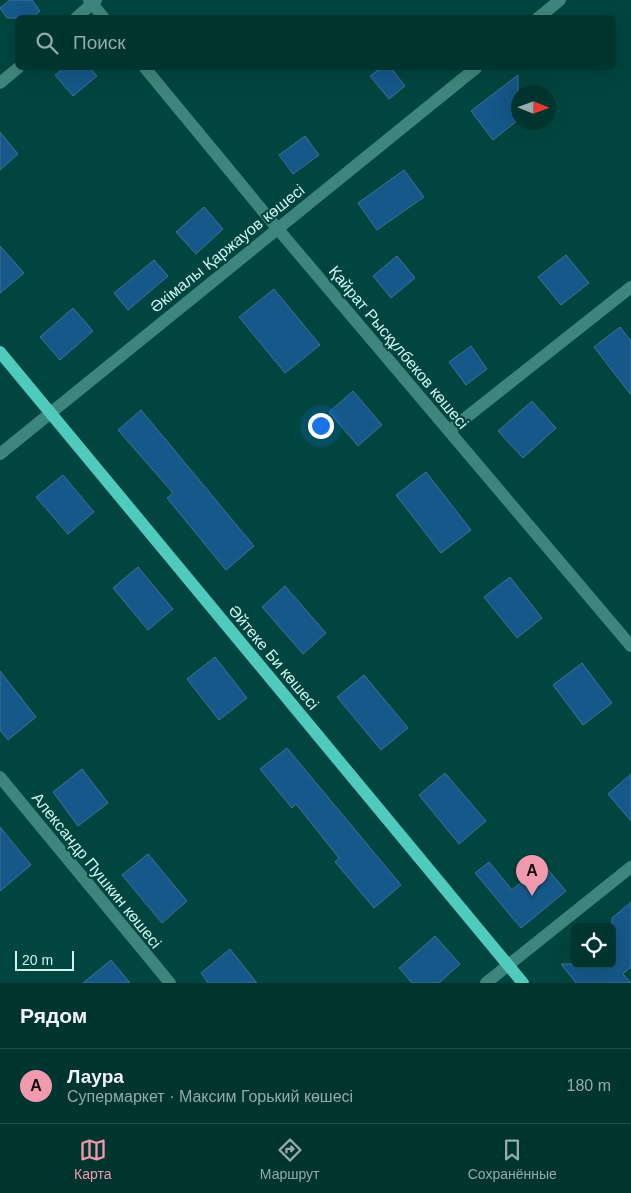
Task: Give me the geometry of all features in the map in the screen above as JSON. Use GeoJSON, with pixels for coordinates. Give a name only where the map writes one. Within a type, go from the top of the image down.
{"type":"FeatureCollection","features":[{"type":"Feature","properties":{"kind":"main road","name":"Әйтеке Би көшесі"},"geometry":{"type":"LineString","coordinates":[[0,352],[523,983]]}},
{"type":"Feature","properties":{"kind":"street"},"geometry":{"type":"LineString","coordinates":[[542,15],[560,0]]}},
{"type":"Feature","properties":{"kind":"street"},"geometry":{"type":"LineString","coordinates":[[79,15],[93,1],[102,15]]}},
{"type":"Feature","properties":{"kind":"street"},"geometry":{"type":"LineString","coordinates":[[0,83],[16,70]]}},
{"type":"Feature","properties":{"kind":"street","name":"Қайрат Рысқұлбеков көшесі"},"geometry":{"type":"LineString","coordinates":[[147,70],[277,228],[629,640]]}},
{"type":"Feature","properties":{"kind":"street","name":"Әкімалы Қаржауов көшесі"},"geometry":{"type":"LineString","coordinates":[[0,454],[474,70]]}},
{"type":"Feature","properties":{"kind":"street"},"geometry":{"type":"LineString","coordinates":[[449,431],[631,286]]}},
{"type":"Feature","properties":{"kind":"street","name":"Александр Пушкин көшесі"},"geometry":{"type":"LineString","coordinates":[[0,777],[170,983]]}},
{"type":"Feature","properties":{"kind":"street"},"geometry":{"type":"LineString","coordinates":[[486,983],[631,867]]}},
{"type":"Feature","properties":{"kind":"building"},"geometry":{"type":"Polygon","coordinates":[[[10,0],[32,0],[40,11],[35,15],[15,15],[15,18],[7,18],[0,8],[10,0]]]}},
{"type":"Feature","properties":{"kind":"building"},"geometry":{"type":"Polygon","coordinates":[[[61,70],[92,70],[97,76],[73,96],[55,75],[61,70]]]}},
{"type":"Feature","properties":{"kind":"building"},"geometry":{"type":"Polygon","coordinates":[[[378,70],[393,70],[405,86],[389,99],[370,76],[378,70]]]}},
{"type":"Feature","properties":{"kind":"building"},"geometry":{"type":"Polygon","coordinates":[[[518,75],[518,85],[511,85],[511,126],[493,140],[471,111],[518,75]]]}},
{"type":"Feature","properties":{"kind":"building"},"geometry":{"type":"Polygon","coordinates":[[[0,132],[18,154],[0,170],[0,132]]]}},
{"type":"Feature","properties":{"kind":"building"},"geometry":{"type":"Polygon","coordinates":[[[305,136],[319,155],[293,174],[279,155],[305,136]]]}},
{"type":"Feature","properties":{"kind":"building"},"geometry":{"type":"Polygon","coordinates":[[[404,170],[424,197],[377,230],[358,203],[404,170]]]}},
{"type":"Feature","properties":{"kind":"building"},"geometry":{"type":"Polygon","coordinates":[[[204,207],[223,229],[196,254],[176,232],[204,207]]]}},
{"type":"Feature","properties":{"kind":"building"},"geometry":{"type":"Polygon","coordinates":[[[0,246],[24,273],[0,293],[0,246]]]}},
{"type":"Feature","properties":{"kind":"building"},"geometry":{"type":"Polygon","coordinates":[[[566,255],[589,283],[561,305],[538,277],[566,255]]]}},
{"type":"Feature","properties":{"kind":"building"},"geometry":{"type":"Polygon","coordinates":[[[397,256],[415,278],[391,298],[373,276],[397,256]]]}},
{"type":"Feature","properties":{"kind":"building"},"geometry":{"type":"Polygon","coordinates":[[[154,260],[168,276],[128,310],[114,293],[154,260]]]}},
{"type":"Feature","properties":{"kind":"building"},"geometry":{"type":"Polygon","coordinates":[[[274,289],[320,345],[285,373],[239,317],[274,289]]]}},
{"type":"Feature","properties":{"kind":"building"},"geometry":{"type":"Polygon","coordinates":[[[73,308],[93,331],[60,360],[40,337],[73,308]]]}},
{"type":"Feature","properties":{"kind":"building"},"geometry":{"type":"Polygon","coordinates":[[[620,327],[631,341],[631,395],[594,347],[620,327]]]}},
{"type":"Feature","properties":{"kind":"building"},"geometry":{"type":"Polygon","coordinates":[[[471,346],[487,369],[466,385],[449,362],[471,346]]]}},
{"type":"Feature","properties":{"kind":"building"},"geometry":{"type":"Polygon","coordinates":[[[353,391],[382,425],[358,446],[329,412],[353,391]]]}},
{"type":"Feature","properties":{"kind":"building"},"geometry":{"type":"Polygon","coordinates":[[[532,401],[556,428],[523,458],[498,431],[532,401]]]}},
{"type":"Feature","properties":{"kind":"building"},"geometry":{"type":"Polygon","coordinates":[[[141,410],[254,546],[226,570],[167,498],[173,493],[118,430],[141,410]]]}},
{"type":"Feature","properties":{"kind":"building"},"geometry":{"type":"Polygon","coordinates":[[[426,472],[471,530],[441,553],[396,495],[426,472]]]}},
{"type":"Feature","properties":{"kind":"building"},"geometry":{"type":"Polygon","coordinates":[[[63,475],[94,512],[68,534],[36,497],[63,475]]]}},
{"type":"Feature","properties":{"kind":"building"},"geometry":{"type":"Polygon","coordinates":[[[138,567],[173,609],[148,630],[113,588],[138,567]]]}},
{"type":"Feature","properties":{"kind":"building"},"geometry":{"type":"Polygon","coordinates":[[[510,577],[542,618],[517,638],[484,597],[510,577]]]}},
{"type":"Feature","properties":{"kind":"building"},"geometry":{"type":"Polygon","coordinates":[[[285,586],[326,633],[303,654],[262,607],[285,586]]]}},
{"type":"Feature","properties":{"kind":"building"},"geometry":{"type":"Polygon","coordinates":[[[215,657],[247,698],[219,720],[187,679],[215,657]]]}},
{"type":"Feature","properties":{"kind":"building"},"geometry":{"type":"Polygon","coordinates":[[[582,663],[612,703],[583,725],[553,685],[582,663]]]}},
{"type":"Feature","properties":{"kind":"building"},"geometry":{"type":"Polygon","coordinates":[[[0,671],[36,717],[8,740],[0,730],[0,671]]]}},
{"type":"Feature","properties":{"kind":"building"},"geometry":{"type":"Polygon","coordinates":[[[364,675],[408,728],[381,750],[337,697],[364,675]]]}},
{"type":"Feature","properties":{"kind":"building"},"geometry":{"type":"Polygon","coordinates":[[[287,748],[401,885],[374,908],[335,862],[339,858],[296,804],[292,808],[260,769],[287,748]]]}},
{"type":"Feature","properties":{"kind":"building"},"geometry":{"type":"Polygon","coordinates":[[[82,769],[108,803],[78,826],[53,792],[82,769]]]}},
{"type":"Feature","properties":{"kind":"building"},"geometry":{"type":"Polygon","coordinates":[[[445,773],[486,821],[459,844],[419,795],[445,773]]]}},
{"type":"Feature","properties":{"kind":"building"},"geometry":{"type":"Polygon","coordinates":[[[631,774],[631,821],[608,794],[631,774]]]}},
{"type":"Feature","properties":{"kind":"building"},"geometry":{"type":"Polygon","coordinates":[[[0,827],[31,865],[0,891],[0,827]]]}},
{"type":"Feature","properties":{"kind":"building"},"geometry":{"type":"Polygon","coordinates":[[[148,854],[187,901],[162,923],[122,875],[148,854]]]}},
{"type":"Feature","properties":{"kind":"building"},"geometry":{"type":"Polygon","coordinates":[[[489,862],[512,890],[543,864],[566,891],[521,928],[475,873],[489,862]]]}},
{"type":"Feature","properties":{"kind":"building"},"geometry":{"type":"Polygon","coordinates":[[[631,902],[631,967],[623,974],[631,983],[576,983],[561,964],[571,964],[571,968],[616,968],[616,923],[612,923],[612,918],[631,902]]]}},
{"type":"Feature","properties":{"kind":"building"},"geometry":{"type":"Polygon","coordinates":[[[435,936],[460,964],[439,983],[412,983],[399,968],[435,936]]]}},
{"type":"Feature","properties":{"kind":"building"},"geometry":{"type":"Polygon","coordinates":[[[230,949],[257,983],[208,983],[201,973],[230,949]]]}},
{"type":"Feature","properties":{"kind":"building"},"geometry":{"type":"Polygon","coordinates":[[[111,960],[130,983],[83,983],[111,960]]]}},
{"type":"Feature","properties":{"kind":"place","name":"Лаура"},"geometry":{"type":"Point","coordinates":[532,896]}}]}
